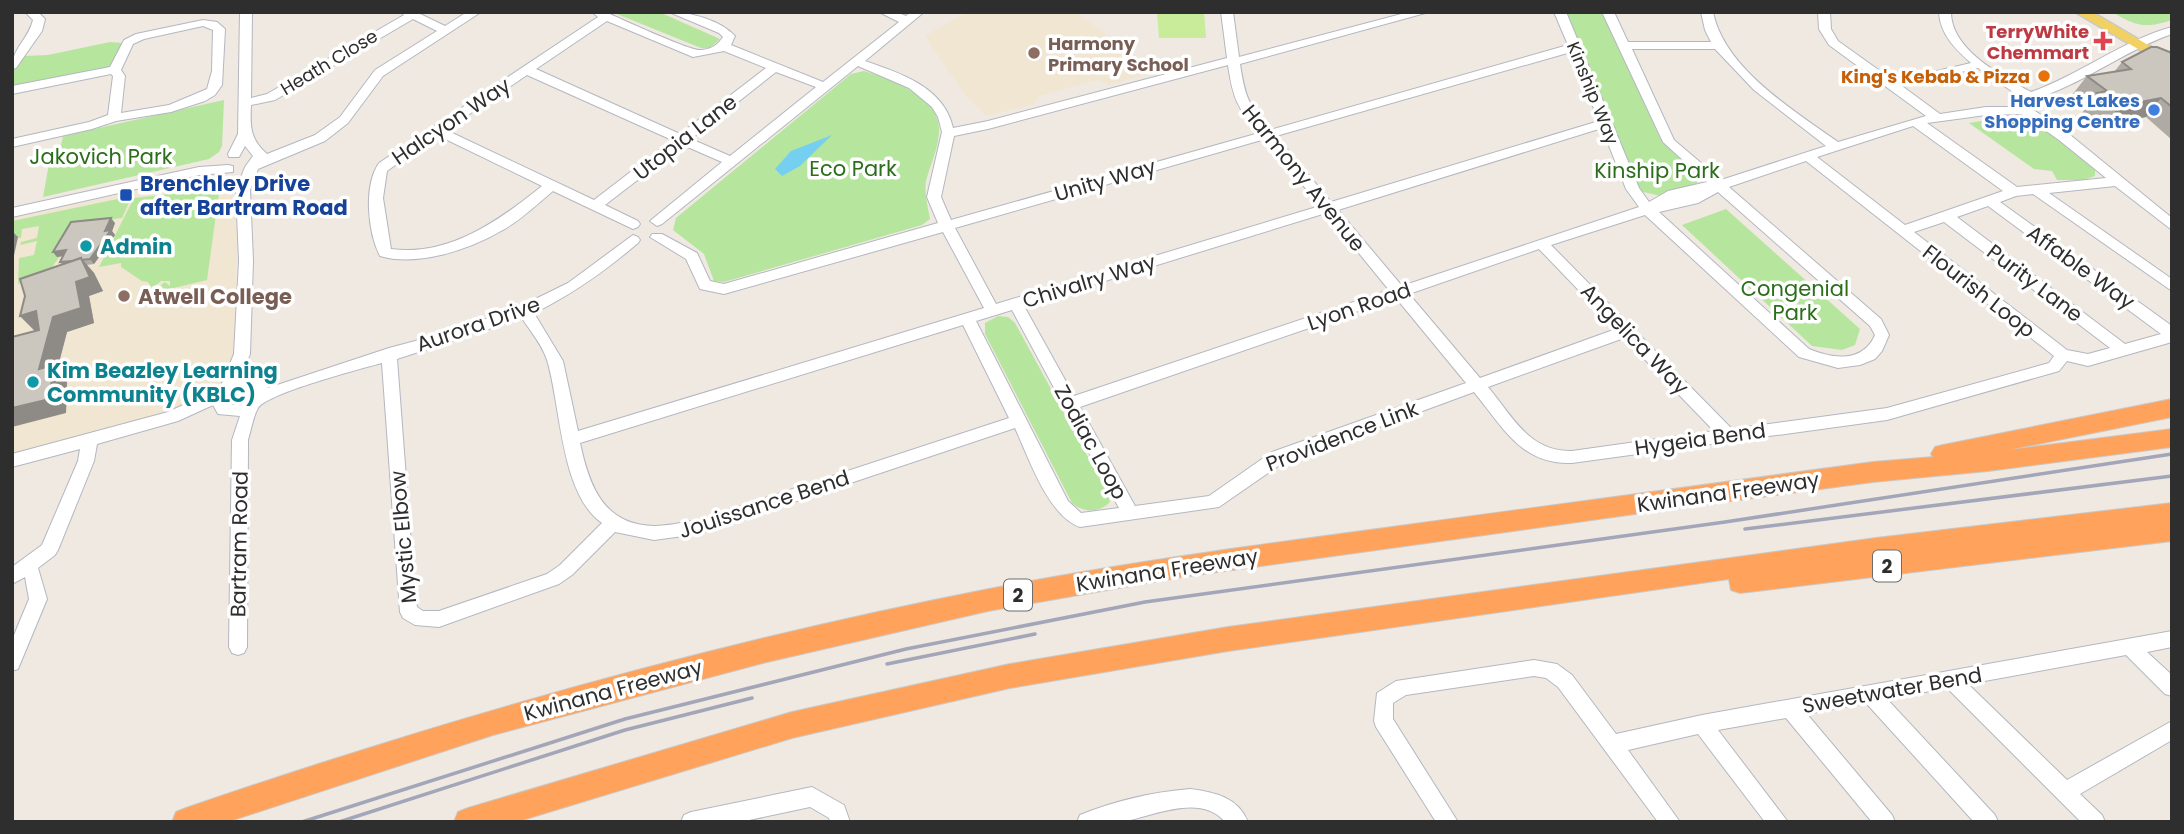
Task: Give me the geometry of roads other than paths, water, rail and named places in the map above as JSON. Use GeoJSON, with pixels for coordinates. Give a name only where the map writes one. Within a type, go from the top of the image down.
{"type":"FeatureCollection","features":[{"type":"Feature","properties":{"kind":"highway","name":"2"},"geometry":{"type":"LineString","coordinates":[[1873,472],[1903,463],[2172,408]]}},
{"type":"Feature","properties":{"kind":"highway","name":"Kwinana Freeway"},"geometry":{"type":"LineString","coordinates":[[186,822],[301,782],[493,722],[766,650],[988,600],[1182,566],[1873,472],[1988,462],[2172,438]]}},
{"type":"Feature","properties":{"kind":"highway","name":"2"},"geometry":{"type":"LineString","coordinates":[[468,822],[792,725],[1010,676],[1228,639],[1889,546],[2172,513]]}},
{"type":"Feature","properties":{"kind":"highway","name":"2"},"geometry":{"type":"LineString","coordinates":[[1601,587],[1638,590],[1808,575],[2172,531]]}},
{"type":"Feature","properties":{"kind":"main road"},"geometry":{"type":"LineString","coordinates":[[2082,12],[2156,46]]}},
{"type":"Feature","properties":{"kind":"main road"},"geometry":{"type":"LineString","coordinates":[[2101,12],[2156,46],[2172,65]]}},
{"type":"Feature","properties":{"kind":"street"},"geometry":{"type":"LineString","coordinates":[[12,65],[36,31],[39,19],[31,12]]}},
{"type":"Feature","properties":{"kind":"street"},"geometry":{"type":"LineString","coordinates":[[226,391],[242,354],[246,261],[243,190],[231,163],[244,134],[246,12]]}},
{"type":"Feature","properties":{"kind":"street"},"geometry":{"type":"LineString","coordinates":[[12,212],[255,158],[320,138],[344,120],[379,73],[475,12]]}},
{"type":"Feature","properties":{"kind":"street"},"geometry":{"type":"LineString","coordinates":[[601,15],[697,54],[709,53],[723,46],[729,36],[723,31],[675,12]]}},
{"type":"Feature","properties":{"kind":"street"},"geometry":{"type":"LineString","coordinates":[[885,12],[912,16]]}},
{"type":"Feature","properties":{"kind":"street","name":"Harmony Avenue"},"geometry":{"type":"LineString","coordinates":[[1227,12],[1241,101],[1399,293]]}},
{"type":"Feature","properties":{"kind":"street"},"geometry":{"type":"LineString","coordinates":[[947,133],[988,125],[1423,12]]}},
{"type":"Feature","properties":{"kind":"street","name":"Kinship Way"},"geometry":{"type":"LineString","coordinates":[[1560,12],[1633,189],[1648,209],[1804,353],[1845,363],[1872,355],[1880,345],[1882,335],[1876,323],[1717,186]]}},
{"type":"Feature","properties":{"kind":"street"},"geometry":{"type":"LineString","coordinates":[[1608,12],[1664,136],[1717,186]]}},
{"type":"Feature","properties":{"kind":"street"},"geometry":{"type":"LineString","coordinates":[[1707,12],[1710,30],[1753,83],[1836,147]]}},
{"type":"Feature","properties":{"kind":"street"},"geometry":{"type":"LineString","coordinates":[[1824,12],[1825,29],[1833,43],[1938,118]]}},
{"type":"Feature","properties":{"kind":"street"},"geometry":{"type":"LineString","coordinates":[[1945,12],[1948,32],[1993,74],[2029,95],[2042,107],[2064,138]]}},
{"type":"Feature","properties":{"kind":"street"},"geometry":{"type":"LineString","coordinates":[[409,13],[445,31]]}},
{"type":"Feature","properties":{"kind":"street","name":"Heath Close"},"geometry":{"type":"LineString","coordinates":[[244,103],[271,97],[409,13]]}},
{"type":"Feature","properties":{"kind":"street","name":"Halcyon Way"},"geometry":{"type":"LineString","coordinates":[[551,186],[492,230],[411,256],[386,253],[381,243],[377,183],[381,170],[394,158],[527,71],[601,15]]}},
{"type":"Feature","properties":{"kind":"street"},"geometry":{"type":"LineString","coordinates":[[657,221],[912,16]]}},
{"type":"Feature","properties":{"kind":"street"},"geometry":{"type":"LineString","coordinates":[[12,90],[114,70],[119,65],[128,42],[140,36],[203,23],[213,24],[219,29],[216,86],[211,94],[187,103],[127,117],[114,117],[92,125],[12,143]]}},
{"type":"Feature","properties":{"kind":"street"},"geometry":{"type":"LineString","coordinates":[[2042,107],[2069,88],[2156,46],[2172,30]]}},
{"type":"Feature","properties":{"kind":"street"},"geometry":{"type":"LineString","coordinates":[[1623,46],[1720,45]]}},
{"type":"Feature","properties":{"kind":"street"},"geometry":{"type":"LineString","coordinates":[[723,46],[826,87]]}},
{"type":"Feature","properties":{"kind":"street"},"geometry":{"type":"LineString","coordinates":[[2029,95],[2156,46]]}},
{"type":"Feature","properties":{"kind":"street","name":"Unity Way"},"geometry":{"type":"LineString","coordinates":[[657,236],[692,256],[705,285],[719,289],[1575,47]]}},
{"type":"Feature","properties":{"kind":"street"},"geometry":{"type":"LineString","coordinates":[[857,62],[888,72],[915,86],[929,97],[947,121],[934,197],[946,225],[992,310]]}},
{"type":"Feature","properties":{"kind":"street"},"geometry":{"type":"LineString","coordinates":[[1891,85],[1981,64]]}},
{"type":"Feature","properties":{"kind":"street","name":"Utopia Lane"},"geometry":{"type":"LineString","coordinates":[[594,207],[776,66]]}},
{"type":"Feature","properties":{"kind":"street"},"geometry":{"type":"LineString","coordinates":[[114,70],[119,76],[114,117]]}},
{"type":"Feature","properties":{"kind":"street"},"geometry":{"type":"LineString","coordinates":[[527,71],[732,162]]}},
{"type":"Feature","properties":{"kind":"street"},"geometry":{"type":"LineString","coordinates":[[1993,74],[2010,98],[2024,110],[2120,181],[2172,225]]}},
{"type":"Feature","properties":{"kind":"street","name":"Lyon Road"},"geometry":{"type":"LineString","coordinates":[[1986,111],[2010,98],[2029,95]]}},
{"type":"Feature","properties":{"kind":"street","name":"Lyon Road"},"geometry":{"type":"LineString","coordinates":[[1070,404],[1648,209],[1687,203],[1717,186],[1915,121],[1986,111],[2035,111],[2042,107]]}},
{"type":"Feature","properties":{"kind":"street"},"geometry":{"type":"LineString","coordinates":[[1915,121],[2014,192]]}},
{"type":"Feature","properties":{"kind":"street","name":"Chivalry Way"},"geometry":{"type":"LineString","coordinates":[[572,439],[1605,123]]}},
{"type":"Feature","properties":{"kind":"street"},"geometry":{"type":"LineString","coordinates":[[436,130],[594,207],[633,232],[643,242],[657,236],[662,226],[657,221],[648,219],[633,232]]}},
{"type":"Feature","properties":{"kind":"street"},"geometry":{"type":"LineString","coordinates":[[243,190],[255,158],[244,134]]}},
{"type":"Feature","properties":{"kind":"street","name":"Flourish Loop"},"geometry":{"type":"LineString","coordinates":[[1807,156],[2063,355]]}},
{"type":"Feature","properties":{"kind":"street"},"geometry":{"type":"LineString","coordinates":[[1904,231],[2014,192],[2120,181]]}},
{"type":"Feature","properties":{"kind":"street"},"geometry":{"type":"LineString","coordinates":[[2035,189],[2172,286]]}},
{"type":"Feature","properties":{"kind":"street","name":"Affable Way"},"geometry":{"type":"LineString","coordinates":[[1990,201],[2172,335]]}},
{"type":"Feature","properties":{"kind":"street","name":"Purity Lane"},"geometry":{"type":"LineString","coordinates":[[1946,216],[2123,350]]}},
{"type":"Feature","properties":{"kind":"street","name":"Aurora Drive"},"geometry":{"type":"LineString","coordinates":[[255,392],[472,330],[525,310],[575,285],[633,232]]}},
{"type":"Feature","properties":{"kind":"street","name":"Angelica Way"},"geometry":{"type":"LineString","coordinates":[[1542,244],[1728,435]]}},
{"type":"Feature","properties":{"kind":"street","name":"Hygeia Bend"},"geometry":{"type":"LineString","coordinates":[[1399,293],[1527,445],[1537,453],[1551,458],[1908,410],[2054,368],[2063,355]]}},
{"type":"Feature","properties":{"kind":"street","name":"Zodiac Loop"},"geometry":{"type":"LineString","coordinates":[[967,318],[1062,506],[1080,520],[1131,514],[1015,303]]}},
{"type":"Feature","properties":{"kind":"street","name":"Jouissance Bend"},"geometry":{"type":"LineString","coordinates":[[525,310],[555,359],[581,483],[591,505],[612,523],[638,533],[671,534],[684,531],[1018,421]]}},
{"type":"Feature","properties":{"kind":"street","name":"Providence Link"},"geometry":{"type":"LineString","coordinates":[[1131,514],[1213,502],[1278,457],[1627,331]]}},
{"type":"Feature","properties":{"kind":"street"},"geometry":{"type":"LineString","coordinates":[[2063,355],[2088,360],[2172,335]]}},
{"type":"Feature","properties":{"kind":"street"},"geometry":{"type":"LineString","coordinates":[[242,354],[255,392]]}},
{"type":"Feature","properties":{"kind":"street","name":"Mystic Elbow"},"geometry":{"type":"LineString","coordinates":[[389,354],[409,612],[421,619],[439,619],[553,579],[566,570],[612,523]]}},
{"type":"Feature","properties":{"kind":"street"},"geometry":{"type":"LineString","coordinates":[[172,417],[226,391],[255,392]]}},
{"type":"Feature","properties":{"kind":"street","name":"Bartram Road"},"geometry":{"type":"LineString","coordinates":[[226,391],[219,403],[227,411],[240,440]]}},
{"type":"Feature","properties":{"kind":"street"},"geometry":{"type":"LineString","coordinates":[[12,461],[172,417],[227,411],[255,392]]}},
{"type":"Feature","properties":{"kind":"street","name":"Bartram Road"},"geometry":{"type":"LineString","coordinates":[[238,647],[240,440],[255,392]]}},
{"type":"Feature","properties":{"kind":"street"},"geometry":{"type":"LineString","coordinates":[[12,577],[49,550],[86,461],[90,440]]}},
{"type":"Feature","properties":{"kind":"street"},"geometry":{"type":"LineString","coordinates":[[12,663],[38,599],[29,567]]}},
{"type":"Feature","properties":{"kind":"street","name":"Sweetwater Bend"},"geometry":{"type":"LineString","coordinates":[[1612,744],[1702,724],[2172,639]]}},
{"type":"Feature","properties":{"kind":"street"},"geometry":{"type":"LineString","coordinates":[[2129,646],[2172,688]]}},
{"type":"Feature","properties":{"kind":"street"},"geometry":{"type":"LineString","coordinates":[[1448,822],[1383,720],[1384,699],[1403,687],[1534,668],[1550,670],[1565,681],[1670,822]]}},
{"type":"Feature","properties":{"kind":"street"},"geometry":{"type":"LineString","coordinates":[[1950,679],[2095,822]]}},
{"type":"Feature","properties":{"kind":"street"},"geometry":{"type":"LineString","coordinates":[[1870,694],[1988,822]]}},
{"type":"Feature","properties":{"kind":"street"},"geometry":{"type":"LineString","coordinates":[[1790,708],[1885,822]]}},
{"type":"Feature","properties":{"kind":"street"},"geometry":{"type":"LineString","coordinates":[[1702,724],[1778,822]]}},
{"type":"Feature","properties":{"kind":"street"},"geometry":{"type":"LineString","coordinates":[[2065,792],[2172,730]]}},
{"type":"Feature","properties":{"kind":"street"},"geometry":{"type":"LineString","coordinates":[[691,822],[813,797],[838,812],[841,822]]}},
{"type":"Feature","properties":{"kind":"street"},"geometry":{"type":"LineString","coordinates":[[1087,822],[1183,797],[1218,801],[1235,815],[1238,822]]}},
{"type":"Feature","properties":{"kind":"water"},"geometry":{"type":"Polygon","coordinates":[[[832,135],[800,166],[782,176],[775,169],[791,151],[832,135]]]}},
{"type":"Feature","properties":{"kind":"railway"},"geometry":{"type":"LineString","coordinates":[[302,822],[625,719],[906,649],[1145,602],[1725,522],[2172,454]]}},
{"type":"Feature","properties":{"kind":"railway"},"geometry":{"type":"LineString","coordinates":[[1745,529],[2172,476]]}},
{"type":"Feature","properties":{"kind":"railway"},"geometry":{"type":"LineString","coordinates":[[887,664],[1035,634]]}},
{"type":"Feature","properties":{"kind":"railway"},"geometry":{"type":"LineString","coordinates":[[339,822],[625,730],[752,698]]}},
{"type":"Feature","properties":{"kind":"place","name":"TerryWhite Chemmart"},"geometry":{"type":"Point","coordinates":[2103,41]}},
{"type":"Feature","properties":{"kind":"place","name":"Harmony Primary School"},"geometry":{"type":"Point","coordinates":[1034,53]}},
{"type":"Feature","properties":{"kind":"place","name":"King's Kebab & Pizza"},"geometry":{"type":"Point","coordinates":[2044,76]}},
{"type":"Feature","properties":{"kind":"place","name":"Harvest Lakes Shopping Centre"},"geometry":{"type":"Point","coordinates":[2154,110]}},
{"type":"Feature","properties":{"kind":"place","name":"Brenchley Drive after Bartram Road"},"geometry":{"type":"Point","coordinates":[126,195]}},
{"type":"Feature","properties":{"kind":"place","name":"Admin"},"geometry":{"type":"Point","coordinates":[86,246]}},
{"type":"Feature","properties":{"kind":"place","name":"Atwell College"},"geometry":{"type":"Point","coordinates":[124,296]}},
{"type":"Feature","properties":{"kind":"place","name":"Kim Beazley Learning Community (KBLC)"},"geometry":{"type":"Point","coordinates":[33,382]}},
{"type":"Feature","properties":{"kind":"park label","name":"Jakovich Park"},"geometry":{"type":"Point","coordinates":[101,156]}},
{"type":"Feature","properties":{"kind":"park label","name":"Eco Park"},"geometry":{"type":"Point","coordinates":[853,168]}},
{"type":"Feature","properties":{"kind":"park label","name":"Kinship Park"},"geometry":{"type":"Point","coordinates":[1657,170]}},
{"type":"Feature","properties":{"kind":"park label","name":"Congenial Park"},"geometry":{"type":"Point","coordinates":[1795,300]}}]}
